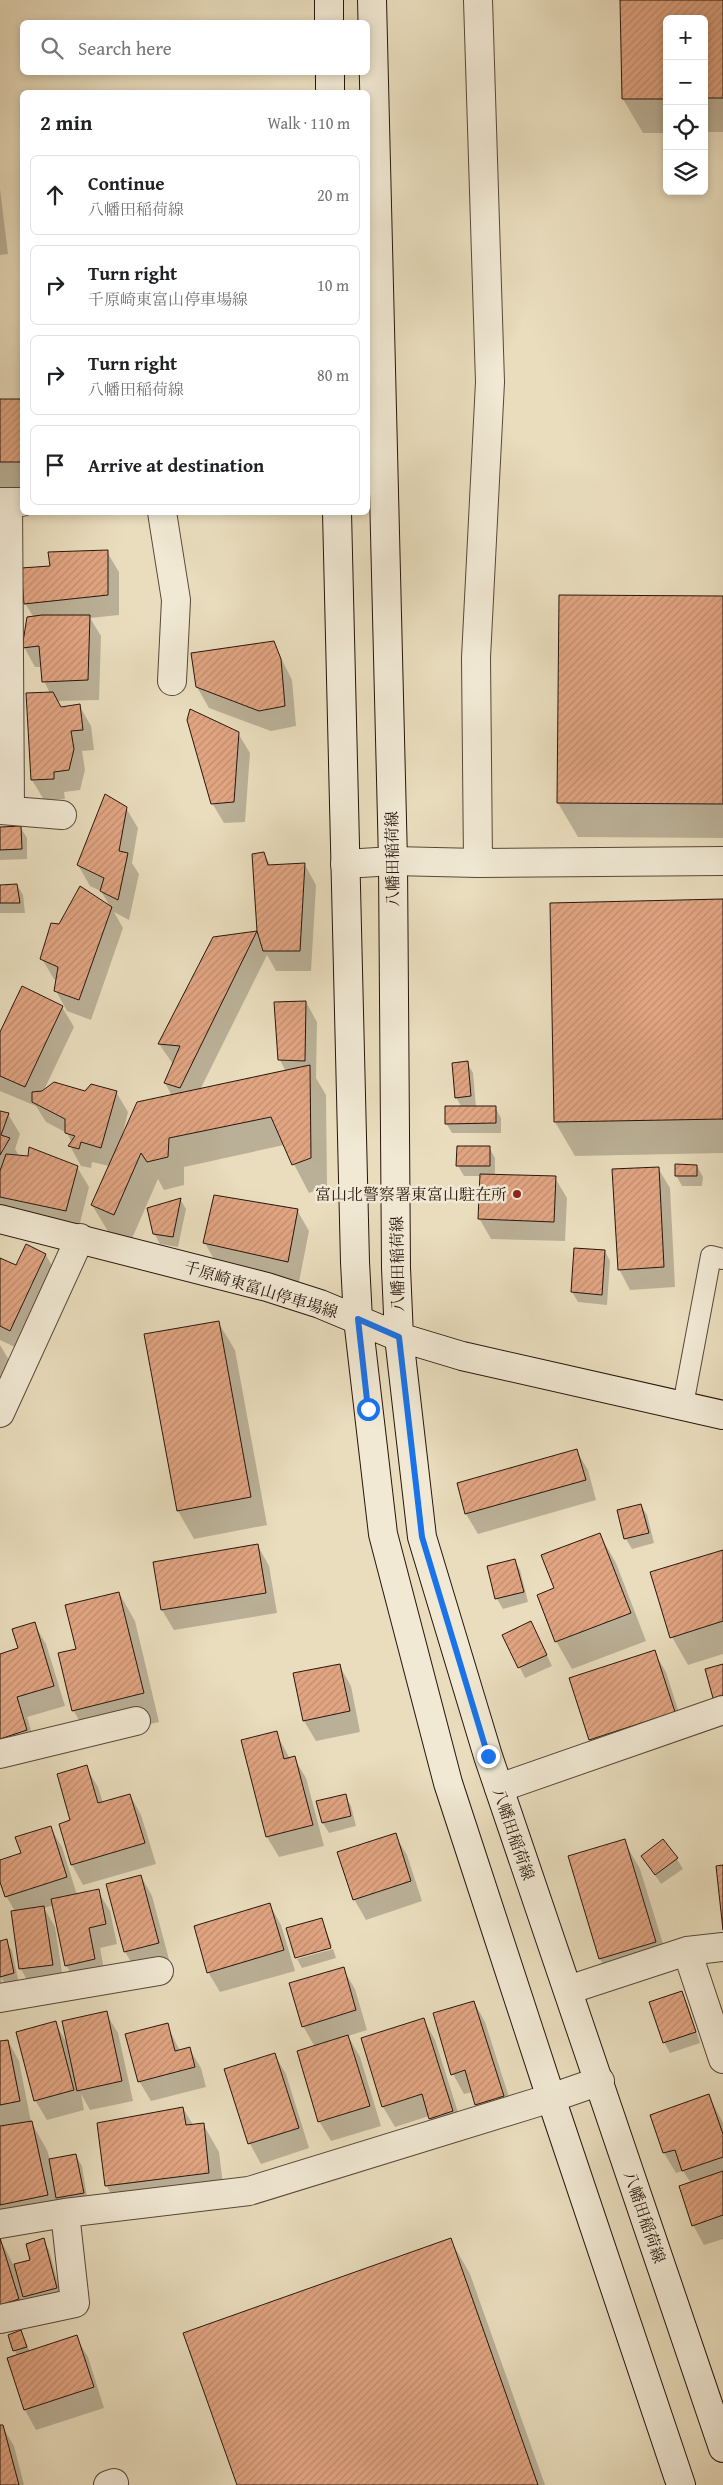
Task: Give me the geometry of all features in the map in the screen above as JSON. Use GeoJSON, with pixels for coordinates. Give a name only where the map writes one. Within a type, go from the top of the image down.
{"type":"FeatureCollection","features":[{"type":"Feature","properties":{"kind":"main road"},"geometry":{"type":"LineString","coordinates":[[329,0],[329,20]]}},
{"type":"Feature","properties":{"kind":"main road","name":"八幡田稲荷線"},"geometry":{"type":"LineString","coordinates":[[372,0],[375,498],[393,862],[396,1268],[399,1337],[422,1537],[499,1788],[723,2448]]}},
{"type":"Feature","properties":{"kind":"main road"},"geometry":{"type":"LineString","coordinates":[[478,0],[478,55],[490,382],[476,658],[478,863]]}},
{"type":"Feature","properties":{"kind":"main road"},"geometry":{"type":"LineString","coordinates":[[330,75],[330,90]]}},
{"type":"Feature","properties":{"kind":"main road"},"geometry":{"type":"LineString","coordinates":[[10,502],[5,810],[62,815]]}},
{"type":"Feature","properties":{"kind":"main road"},"geometry":{"type":"LineString","coordinates":[[162,515],[176,600],[172,681]]}},
{"type":"Feature","properties":{"kind":"main road"},"geometry":{"type":"LineString","coordinates":[[337,515],[358,1319],[383,1534],[448,1783],[681,2485]]}},
{"type":"Feature","properties":{"kind":"main road"},"geometry":{"type":"LineString","coordinates":[[345,864],[393,862],[723,861]]}},
{"type":"Feature","properties":{"kind":"main road","name":"千原崎東富山停車場線"},"geometry":{"type":"LineString","coordinates":[[0,1219],[267,1287],[358,1319],[399,1337],[462,1356],[723,1415]]}},
{"type":"Feature","properties":{"kind":"main road"},"geometry":{"type":"LineString","coordinates":[[0,1413],[80,1238]]}},
{"type":"Feature","properties":{"kind":"main road"},"geometry":{"type":"LineString","coordinates":[[499,1788],[723,1710]]}},
{"type":"Feature","properties":{"kind":"main road"},"geometry":{"type":"LineString","coordinates":[[0,1754],[136,1721]]}},
{"type":"Feature","properties":{"kind":"main road"},"geometry":{"type":"LineString","coordinates":[[568,1990],[687,1951],[723,1947]]}},
{"type":"Feature","properties":{"kind":"main road"},"geometry":{"type":"LineString","coordinates":[[687,1951],[723,2059]]}},
{"type":"Feature","properties":{"kind":"main road"},"geometry":{"type":"LineString","coordinates":[[0,1998],[159,1970]]}},
{"type":"Feature","properties":{"kind":"main road"},"geometry":{"type":"LineString","coordinates":[[0,2224],[65,2213],[249,2191],[551,2098],[600,2081]]}},
{"type":"Feature","properties":{"kind":"main road"},"geometry":{"type":"LineString","coordinates":[[0,2319],[74,2303],[65,2213]]}},
{"type":"Feature","properties":{"kind":"lane"},"geometry":{"type":"LineString","coordinates":[[683,1405],[711,1256],[723,1259]]}},
{"type":"Feature","properties":{"kind":"building"},"geometry":{"type":"Polygon","coordinates":[[[620,0],[723,0],[723,98],[708,98],[708,15],[663,15],[663,99],[622,99],[620,0]]]}},
{"type":"Feature","properties":{"kind":"building"},"geometry":{"type":"Polygon","coordinates":[[[0,399],[20,399],[20,462],[0,462],[0,399]]]}},
{"type":"Feature","properties":{"kind":"building"},"geometry":{"type":"Polygon","coordinates":[[[108,550],[108,595],[24,604],[21,568],[50,566],[48,552],[108,550]]]}},
{"type":"Feature","properties":{"kind":"building"},"geometry":{"type":"Polygon","coordinates":[[[559,595],[723,596],[723,804],[557,803],[559,595]]]}},
{"type":"Feature","properties":{"kind":"building"},"geometry":{"type":"Polygon","coordinates":[[[42,615],[90,615],[88,680],[42,682],[39,646],[22,648],[27,617],[42,615]]]}},
{"type":"Feature","properties":{"kind":"building"},"geometry":{"type":"Polygon","coordinates":[[[274,641],[281,659],[285,706],[259,711],[196,687],[191,653],[274,641]]]}},
{"type":"Feature","properties":{"kind":"building"},"geometry":{"type":"Polygon","coordinates":[[[53,692],[61,707],[80,704],[83,730],[71,731],[74,749],[69,770],[54,772],[54,779],[31,780],[26,693],[53,692]]]}},
{"type":"Feature","properties":{"kind":"building"},"geometry":{"type":"Polygon","coordinates":[[[190,709],[239,732],[234,802],[211,804],[187,720],[190,709]]]}},
{"type":"Feature","properties":{"kind":"building"},"geometry":{"type":"Polygon","coordinates":[[[105,794],[127,807],[119,851],[128,853],[118,900],[100,891],[104,878],[77,865],[105,794]]]}},
{"type":"Feature","properties":{"kind":"building"},"geometry":{"type":"Polygon","coordinates":[[[21,826],[22,849],[0,850],[0,827],[21,826]]]}},
{"type":"Feature","properties":{"kind":"building"},"geometry":{"type":"Polygon","coordinates":[[[264,852],[268,865],[305,863],[300,951],[263,951],[257,931],[252,854],[264,852]]]}},
{"type":"Feature","properties":{"kind":"building"},"geometry":{"type":"Polygon","coordinates":[[[17,884],[20,903],[0,903],[0,885],[17,884]]]}},
{"type":"Feature","properties":{"kind":"building"},"geometry":{"type":"Polygon","coordinates":[[[80,886],[112,907],[79,1000],[54,991],[58,967],[40,959],[51,923],[59,924],[80,886]]]}},
{"type":"Feature","properties":{"kind":"building"},"geometry":{"type":"Polygon","coordinates":[[[723,899],[723,1119],[554,1122],[550,903],[723,899]]]}},
{"type":"Feature","properties":{"kind":"building"},"geometry":{"type":"Polygon","coordinates":[[[257,931],[180,1088],[164,1083],[180,1046],[158,1044],[213,937],[257,931]]]}},
{"type":"Feature","properties":{"kind":"building"},"geometry":{"type":"Polygon","coordinates":[[[22,986],[63,1006],[25,1087],[0,1076],[0,1032],[22,986]]]}},
{"type":"Feature","properties":{"kind":"building"},"geometry":{"type":"Polygon","coordinates":[[[306,1001],[305,1061],[278,1060],[274,1002],[306,1001]]]}},
{"type":"Feature","properties":{"kind":"building"},"geometry":{"type":"Polygon","coordinates":[[[468,1061],[471,1096],[455,1098],[452,1063],[468,1061]]]}},
{"type":"Feature","properties":{"kind":"building"},"geometry":{"type":"Polygon","coordinates":[[[310,1065],[311,1158],[292,1165],[271,1117],[169,1138],[168,1157],[147,1162],[141,1153],[114,1215],[91,1205],[137,1102],[310,1065]]]}},
{"type":"Feature","properties":{"kind":"building"},"geometry":{"type":"Polygon","coordinates":[[[54,1082],[85,1091],[91,1084],[117,1091],[101,1148],[81,1142],[79,1149],[68,1146],[75,1136],[65,1133],[65,1119],[32,1102],[32,1092],[42,1091],[54,1082]]]}},
{"type":"Feature","properties":{"kind":"building"},"geometry":{"type":"Polygon","coordinates":[[[445,1106],[496,1106],[496,1123],[445,1124],[445,1106]]]}},
{"type":"Feature","properties":{"kind":"building"},"geometry":{"type":"Polygon","coordinates":[[[0,1111],[9,1113],[1,1135],[10,1138],[0,1155],[0,1111]]]}},
{"type":"Feature","properties":{"kind":"building"},"geometry":{"type":"Polygon","coordinates":[[[457,1146],[490,1146],[490,1166],[456,1166],[457,1146]]]}},
{"type":"Feature","properties":{"kind":"building"},"geometry":{"type":"Polygon","coordinates":[[[29,1147],[78,1166],[66,1211],[0,1197],[0,1171],[6,1154],[28,1156],[29,1147]]]}},
{"type":"Feature","properties":{"kind":"building"},"geometry":{"type":"Polygon","coordinates":[[[675,1164],[697,1165],[697,1176],[675,1176],[675,1164]]]}},
{"type":"Feature","properties":{"kind":"building"},"geometry":{"type":"Polygon","coordinates":[[[659,1167],[664,1267],[618,1270],[612,1169],[659,1167]]]}},
{"type":"Feature","properties":{"kind":"building"},"geometry":{"type":"Polygon","coordinates":[[[480,1174],[556,1176],[554,1222],[478,1219],[480,1174]]]}},
{"type":"Feature","properties":{"kind":"building"},"geometry":{"type":"Polygon","coordinates":[[[214,1195],[298,1209],[288,1262],[203,1243],[214,1195]]]}},
{"type":"Feature","properties":{"kind":"building"},"geometry":{"type":"Polygon","coordinates":[[[181,1198],[173,1237],[153,1234],[147,1208],[181,1198]]]}},
{"type":"Feature","properties":{"kind":"building"},"geometry":{"type":"Polygon","coordinates":[[[26,1244],[46,1254],[10,1331],[0,1326],[0,1258],[16,1265],[26,1244]]]}},
{"type":"Feature","properties":{"kind":"building"},"geometry":{"type":"Polygon","coordinates":[[[574,1248],[605,1250],[602,1295],[571,1292],[574,1248]]]}},
{"type":"Feature","properties":{"kind":"building"},"geometry":{"type":"Polygon","coordinates":[[[219,1321],[251,1497],[177,1511],[144,1334],[219,1321]]]}},
{"type":"Feature","properties":{"kind":"building"},"geometry":{"type":"Polygon","coordinates":[[[577,1449],[586,1480],[465,1514],[457,1483],[577,1449]]]}},
{"type":"Feature","properties":{"kind":"building"},"geometry":{"type":"Polygon","coordinates":[[[641,1504],[649,1533],[624,1539],[617,1510],[641,1504]]]}},
{"type":"Feature","properties":{"kind":"building"},"geometry":{"type":"Polygon","coordinates":[[[600,1533],[631,1613],[555,1642],[537,1595],[554,1588],[541,1555],[600,1533]]]}},
{"type":"Feature","properties":{"kind":"building"},"geometry":{"type":"Polygon","coordinates":[[[258,1544],[266,1593],[161,1610],[153,1562],[258,1544]]]}},
{"type":"Feature","properties":{"kind":"building"},"geometry":{"type":"Polygon","coordinates":[[[723,1550],[723,1621],[670,1638],[650,1572],[723,1550]]]}},
{"type":"Feature","properties":{"kind":"building"},"geometry":{"type":"Polygon","coordinates":[[[515,1559],[524,1592],[495,1599],[487,1566],[515,1559]]]}},
{"type":"Feature","properties":{"kind":"building"},"geometry":{"type":"Polygon","coordinates":[[[119,1592],[144,1693],[72,1711],[58,1653],[76,1649],[65,1605],[119,1592]]]}},
{"type":"Feature","properties":{"kind":"building"},"geometry":{"type":"Polygon","coordinates":[[[531,1621],[547,1655],[518,1668],[502,1635],[531,1621]]]}},
{"type":"Feature","properties":{"kind":"building"},"geometry":{"type":"Polygon","coordinates":[[[35,1622],[54,1686],[17,1697],[27,1730],[0,1739],[0,1654],[18,1648],[12,1629],[35,1622]]]}},
{"type":"Feature","properties":{"kind":"building"},"geometry":{"type":"Polygon","coordinates":[[[655,1650],[675,1712],[589,1740],[569,1678],[655,1650]]]}},
{"type":"Feature","properties":{"kind":"building"},"geometry":{"type":"Polygon","coordinates":[[[340,1664],[350,1711],[303,1721],[293,1673],[340,1664]]]}},
{"type":"Feature","properties":{"kind":"building"},"geometry":{"type":"Polygon","coordinates":[[[723,1664],[723,1695],[713,1698],[705,1669],[723,1664]]]}},
{"type":"Feature","properties":{"kind":"building"},"geometry":{"type":"Polygon","coordinates":[[[277,1731],[284,1759],[295,1756],[313,1825],[266,1837],[241,1740],[277,1731]]]}},
{"type":"Feature","properties":{"kind":"building"},"geometry":{"type":"Polygon","coordinates":[[[87,1765],[98,1803],[130,1794],[145,1843],[71,1865],[59,1824],[70,1820],[57,1774],[87,1765]]]}},
{"type":"Feature","properties":{"kind":"building"},"geometry":{"type":"Polygon","coordinates":[[[346,1794],[351,1816],[322,1823],[316,1801],[346,1794]]]}},
{"type":"Feature","properties":{"kind":"building"},"geometry":{"type":"Polygon","coordinates":[[[51,1826],[67,1877],[5,1897],[0,1882],[0,1860],[21,1853],[15,1837],[51,1826]]]}},
{"type":"Feature","properties":{"kind":"building"},"geometry":{"type":"Polygon","coordinates":[[[396,1833],[411,1881],[353,1900],[337,1852],[396,1833]]]}},
{"type":"Feature","properties":{"kind":"building"},"geometry":{"type":"Polygon","coordinates":[[[625,1839],[656,1942],[599,1959],[568,1856],[625,1839]]]}},
{"type":"Feature","properties":{"kind":"building"},"geometry":{"type":"Polygon","coordinates":[[[663,1839],[678,1858],[655,1875],[641,1856],[663,1839]]]}},
{"type":"Feature","properties":{"kind":"building"},"geometry":{"type":"Polygon","coordinates":[[[723,1865],[723,1930],[716,1866],[723,1865]]]}},
{"type":"Feature","properties":{"kind":"building"},"geometry":{"type":"Polygon","coordinates":[[[141,1875],[159,1943],[124,1952],[106,1884],[141,1875]]]}},
{"type":"Feature","properties":{"kind":"building"},"geometry":{"type":"Polygon","coordinates":[[[99,1889],[106,1924],[89,1928],[95,1959],[65,1966],[51,1899],[99,1889]]]}},
{"type":"Feature","properties":{"kind":"building"},"geometry":{"type":"Polygon","coordinates":[[[270,1903],[284,1950],[207,1973],[194,1926],[270,1903]]]}},
{"type":"Feature","properties":{"kind":"building"},"geometry":{"type":"Polygon","coordinates":[[[44,1906],[53,1965],[19,1969],[11,1911],[44,1906]]]}},
{"type":"Feature","properties":{"kind":"building"},"geometry":{"type":"Polygon","coordinates":[[[322,1918],[331,1948],[295,1958],[286,1928],[322,1918]]]}},
{"type":"Feature","properties":{"kind":"building"},"geometry":{"type":"Polygon","coordinates":[[[7,1939],[14,1973],[0,1977],[0,1941],[7,1939]]]}},
{"type":"Feature","properties":{"kind":"building"},"geometry":{"type":"Polygon","coordinates":[[[344,1967],[356,2010],[302,2027],[289,1983],[344,1967]]]}},
{"type":"Feature","properties":{"kind":"building"},"geometry":{"type":"Polygon","coordinates":[[[682,1991],[696,2032],[663,2043],[649,2002],[682,1991]]]}},
{"type":"Feature","properties":{"kind":"building"},"geometry":{"type":"Polygon","coordinates":[[[474,2001],[504,2096],[475,2105],[465,2070],[451,2075],[433,2013],[474,2001]]]}},
{"type":"Feature","properties":{"kind":"building"},"geometry":{"type":"Polygon","coordinates":[[[107,2011],[122,2081],[77,2091],[62,2021],[107,2011]]]}},
{"type":"Feature","properties":{"kind":"building"},"geometry":{"type":"Polygon","coordinates":[[[424,2018],[453,2111],[429,2119],[422,2094],[382,2107],[361,2038],[424,2018]]]}},
{"type":"Feature","properties":{"kind":"building"},"geometry":{"type":"Polygon","coordinates":[[[56,2021],[74,2090],[34,2101],[16,2032],[56,2021]]]}},
{"type":"Feature","properties":{"kind":"building"},"geometry":{"type":"Polygon","coordinates":[[[168,2023],[175,2051],[190,2047],[195,2067],[138,2082],[125,2034],[168,2023]]]}},
{"type":"Feature","properties":{"kind":"building"},"geometry":{"type":"Polygon","coordinates":[[[348,2035],[370,2106],[318,2122],[297,2051],[348,2035]]]}},
{"type":"Feature","properties":{"kind":"building"},"geometry":{"type":"Polygon","coordinates":[[[8,2040],[20,2101],[0,2105],[0,2041],[8,2040]]]}},
{"type":"Feature","properties":{"kind":"building"},"geometry":{"type":"Polygon","coordinates":[[[275,2053],[299,2128],[248,2144],[224,2069],[275,2053]]]}},
{"type":"Feature","properties":{"kind":"building"},"geometry":{"type":"Polygon","coordinates":[[[709,2094],[723,2134],[723,2157],[682,2171],[675,2150],[663,2153],[650,2115],[709,2094]]]}},
{"type":"Feature","properties":{"kind":"building"},"geometry":{"type":"Polygon","coordinates":[[[183,2107],[186,2125],[204,2123],[209,2173],[105,2186],[97,2123],[183,2107]]]}},
{"type":"Feature","properties":{"kind":"building"},"geometry":{"type":"Polygon","coordinates":[[[32,2121],[48,2195],[0,2205],[0,2126],[32,2121]]]}},
{"type":"Feature","properties":{"kind":"building"},"geometry":{"type":"Polygon","coordinates":[[[76,2154],[84,2193],[56,2198],[49,2159],[76,2154]]]}},
{"type":"Feature","properties":{"kind":"building"},"geometry":{"type":"Polygon","coordinates":[[[723,2171],[723,2215],[692,2226],[679,2186],[723,2171]]]}},
{"type":"Feature","properties":{"kind":"building"},"geometry":{"type":"Polygon","coordinates":[[[0,2238],[19,2299],[0,2305],[0,2238]]]}},
{"type":"Feature","properties":{"kind":"building"},"geometry":{"type":"Polygon","coordinates":[[[44,2238],[57,2288],[23,2297],[14,2264],[30,2260],[26,2244],[44,2238]]]}},
{"type":"Feature","properties":{"kind":"building"},"geometry":{"type":"Polygon","coordinates":[[[451,2238],[538,2485],[237,2485],[183,2333],[451,2238]]]}},
{"type":"Feature","properties":{"kind":"building"},"geometry":{"type":"Polygon","coordinates":[[[21,2330],[27,2347],[13,2351],[8,2335],[21,2330]]]}},
{"type":"Feature","properties":{"kind":"building"},"geometry":{"type":"Polygon","coordinates":[[[77,2335],[94,2387],[24,2410],[7,2358],[77,2335]]]}},
{"type":"Feature","properties":{"kind":"building"},"geometry":{"type":"Polygon","coordinates":[[[0,2425],[3,2425],[19,2485],[0,2485],[0,2425]]]}},
{"type":"Feature","properties":{"kind":"place","name":"富山北警察署東富山駐在所"},"geometry":{"type":"Point","coordinates":[517,1194]}},
{"type":"Feature","properties":{"kind":"route"},"geometry":{"type":"LineString","coordinates":[[368,1409],[358,1319],[399,1337],[422,1537],[488,1756]]}}]}
